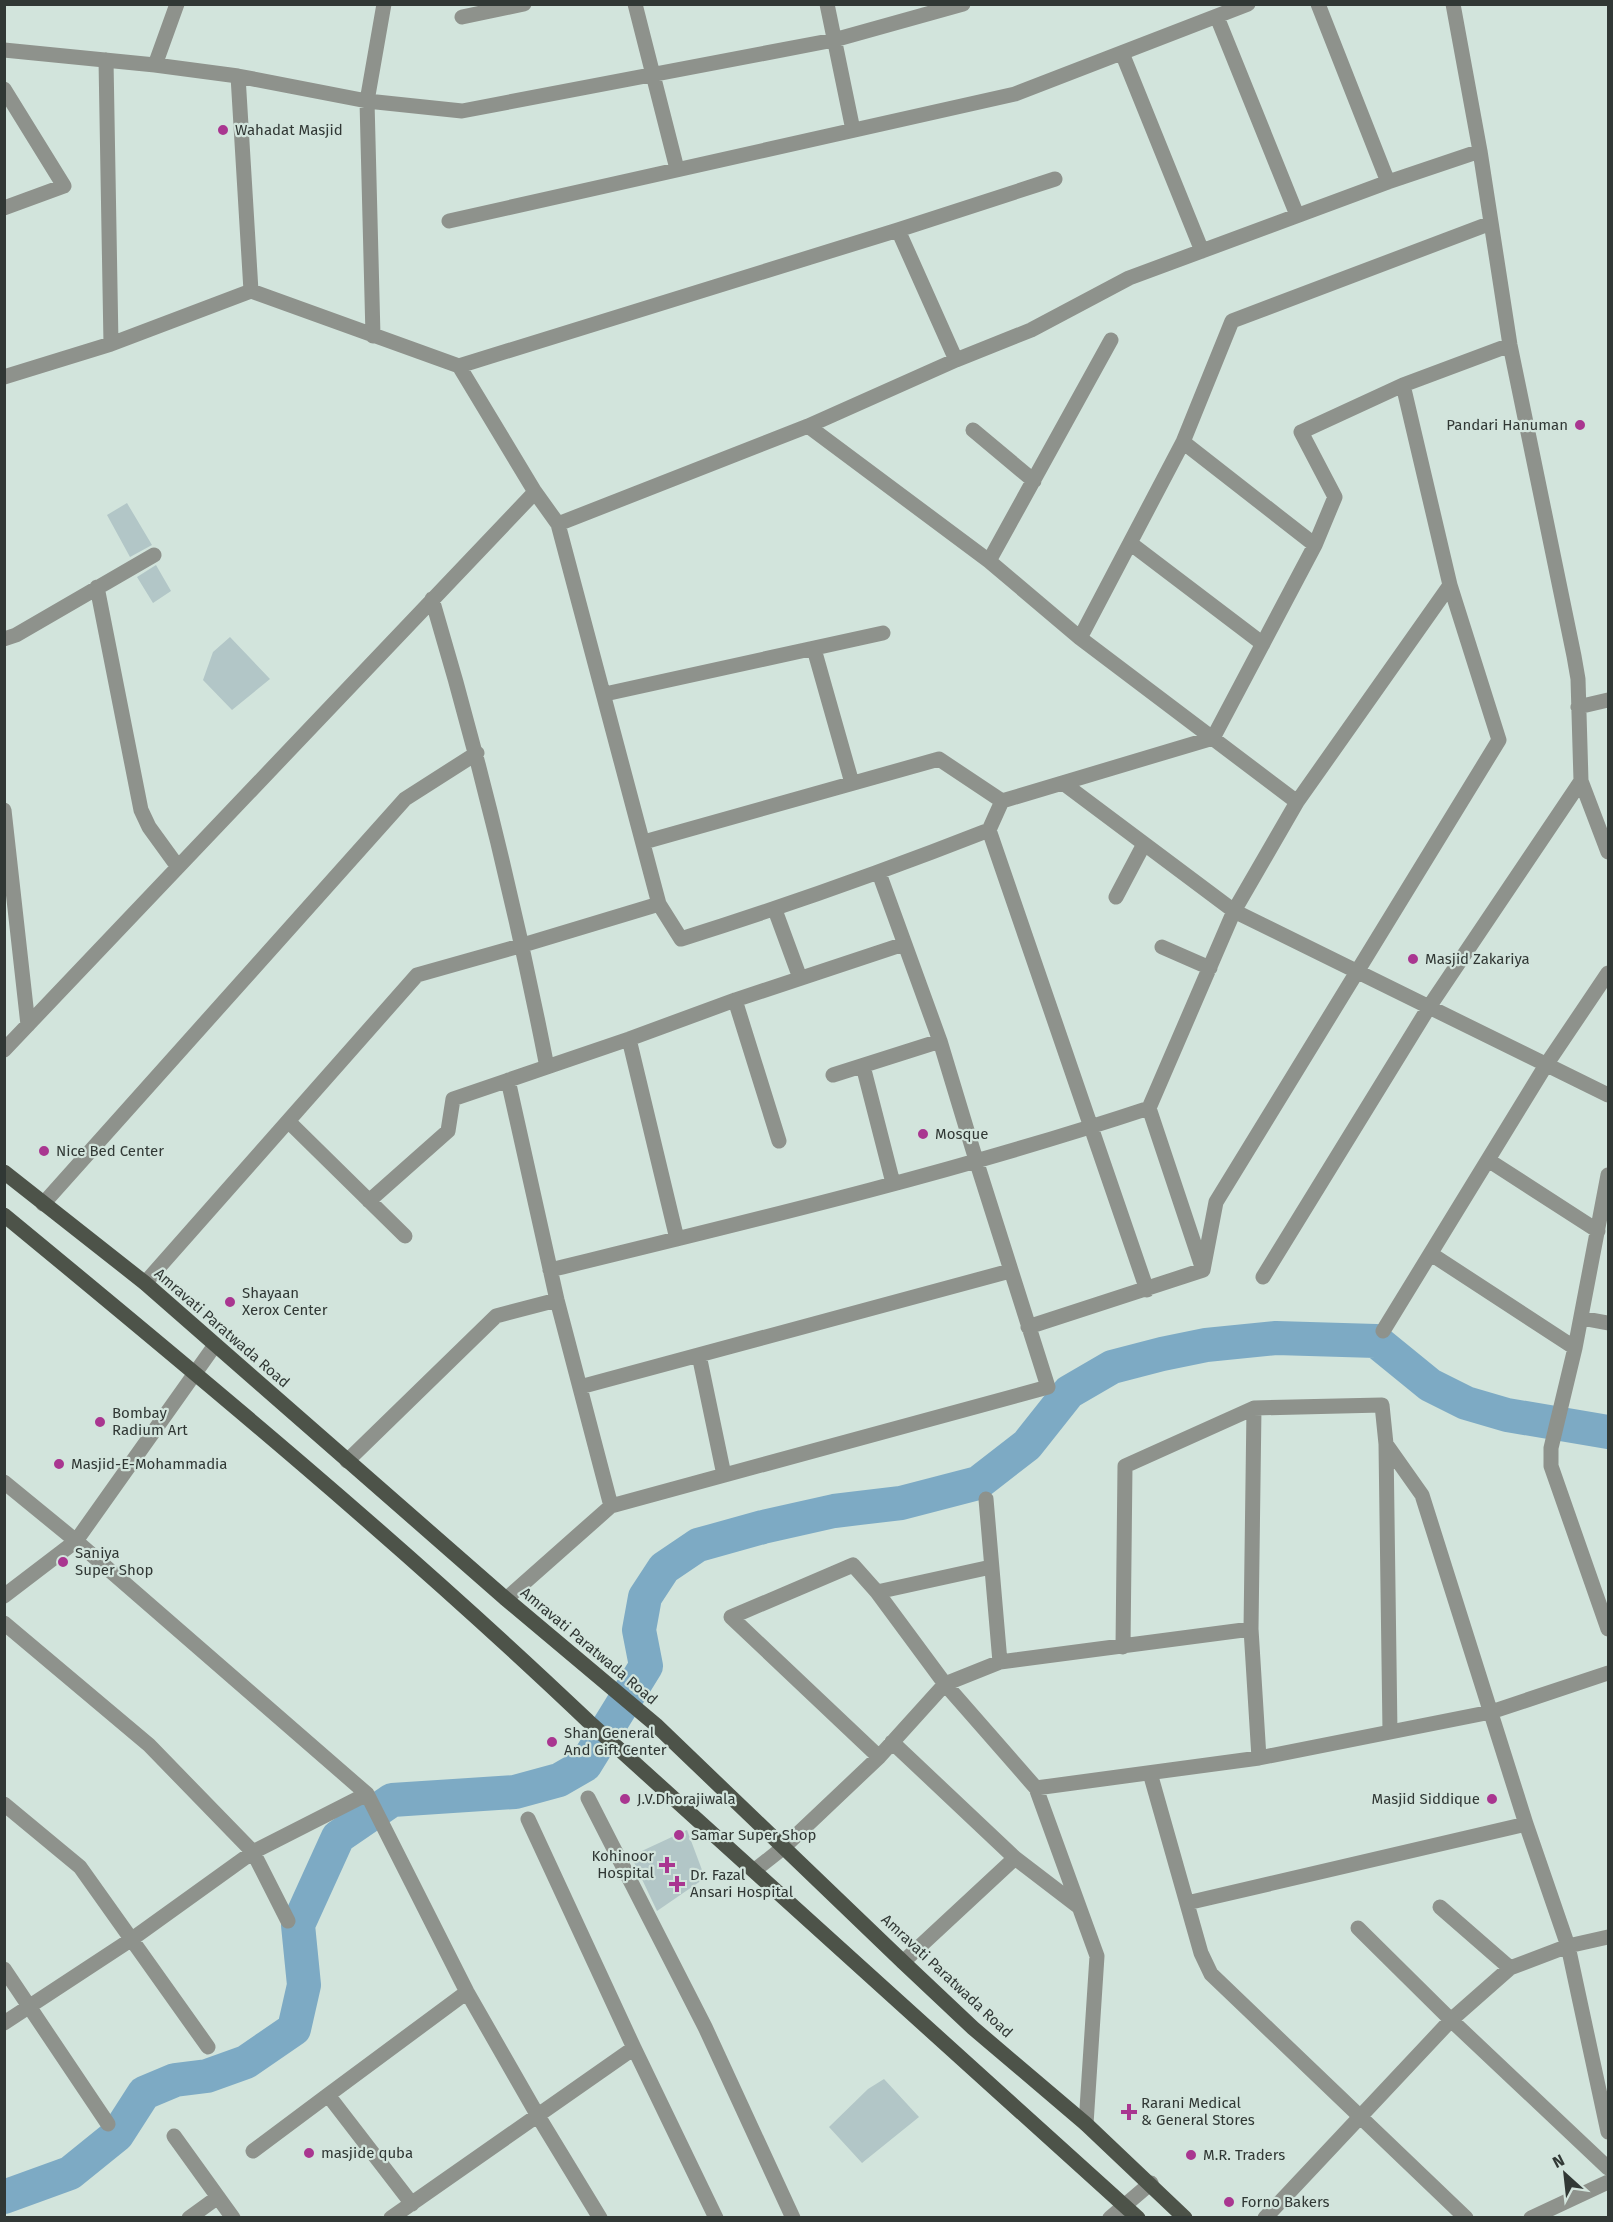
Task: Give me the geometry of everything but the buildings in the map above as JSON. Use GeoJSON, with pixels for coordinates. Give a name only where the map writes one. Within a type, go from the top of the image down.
{"type":"FeatureCollection","features":[{"type":"Feature","properties":{"kind":"main road","name":"Amravati Paratwada Road"},"geometry":{"type":"LineString","coordinates":[[4,1172],[145,1283],[506,1599],[656,1725],[973,2028],[1086,2124],[1185,2217]]}},
{"type":"Feature","properties":{"kind":"main road"},"geometry":{"type":"LineString","coordinates":[[4,1215],[195,1372],[510,1646],[588,1721],[1138,2217]]}},
{"type":"Feature","properties":{"kind":"street"},"geometry":{"type":"LineString","coordinates":[[155,65],[177,4]]}},
{"type":"Feature","properties":{"kind":"street"},"geometry":{"type":"LineString","coordinates":[[373,336],[367,101],[384,4]]}},
{"type":"Feature","properties":{"kind":"street"},"geometry":{"type":"LineString","coordinates":[[462,17],[524,4]]}},
{"type":"Feature","properties":{"kind":"street"},"geometry":{"type":"LineString","coordinates":[[635,4],[677,170]]}},
{"type":"Feature","properties":{"kind":"street"},"geometry":{"type":"LineString","coordinates":[[827,4],[853,130]]}},
{"type":"Feature","properties":{"kind":"street"},"geometry":{"type":"LineString","coordinates":[[4,50],[238,76],[367,101],[462,111],[834,40],[963,4]]}},
{"type":"Feature","properties":{"kind":"street"},"geometry":{"type":"LineString","coordinates":[[449,221],[1015,94],[1248,4]]}},
{"type":"Feature","properties":{"kind":"street"},"geometry":{"type":"LineString","coordinates":[[1318,4],[1388,182]]}},
{"type":"Feature","properties":{"kind":"street"},"geometry":{"type":"LineString","coordinates":[[1454,4],[1480,151],[1510,345],[1574,656],[1581,781],[1603,822],[1608,852]]}},
{"type":"Feature","properties":{"kind":"street"},"geometry":{"type":"LineString","coordinates":[[1217,17],[1297,215]]}},
{"type":"Feature","properties":{"kind":"street"},"geometry":{"type":"LineString","coordinates":[[1122,53],[1202,251]]}},
{"type":"Feature","properties":{"kind":"street"},"geometry":{"type":"LineString","coordinates":[[106,60],[111,344]]}},
{"type":"Feature","properties":{"kind":"street"},"geometry":{"type":"LineString","coordinates":[[238,76],[251,291]]}},
{"type":"Feature","properties":{"kind":"street"},"geometry":{"type":"LineString","coordinates":[[4,88],[64,186],[4,208]]}},
{"type":"Feature","properties":{"kind":"street"},"geometry":{"type":"LineString","coordinates":[[558,524],[808,426],[956,360],[1031,330],[1129,279],[1297,215],[1480,151]]}},
{"type":"Feature","properties":{"kind":"street"},"geometry":{"type":"LineString","coordinates":[[4,377],[111,344],[251,291],[459,366],[1055,179]]}},
{"type":"Feature","properties":{"kind":"street"},"geometry":{"type":"LineString","coordinates":[[1080,638],[1183,442],[1232,321],[1491,223]]}},
{"type":"Feature","properties":{"kind":"street"},"geometry":{"type":"LineString","coordinates":[[898,230],[956,360]]}},
{"type":"Feature","properties":{"kind":"street"},"geometry":{"type":"LineString","coordinates":[[989,561],[1111,340]]}},
{"type":"Feature","properties":{"kind":"street"},"geometry":{"type":"LineString","coordinates":[[1147,1290],[989,830],[1002,801],[1213,738],[1315,545],[1335,497],[1301,432],[1404,385],[1510,345]]}},
{"type":"Feature","properties":{"kind":"street"},"geometry":{"type":"LineString","coordinates":[[459,366],[535,492],[558,524],[659,904],[681,939],[775,910],[989,830]]}},
{"type":"Feature","properties":{"kind":"street"},"geometry":{"type":"LineString","coordinates":[[1203,1270],[1215,1202],[1499,740],[1450,585],[1404,385]]}},
{"type":"Feature","properties":{"kind":"street"},"geometry":{"type":"LineString","coordinates":[[808,426],[989,561],[1080,638],[1297,802]]}},
{"type":"Feature","properties":{"kind":"street"},"geometry":{"type":"LineString","coordinates":[[973,430],[1034,481]]}},
{"type":"Feature","properties":{"kind":"street"},"geometry":{"type":"LineString","coordinates":[[1183,442],[1315,545]]}},
{"type":"Feature","properties":{"kind":"street"},"geometry":{"type":"LineString","coordinates":[[4,1050],[535,492]]}},
{"type":"Feature","properties":{"kind":"street"},"geometry":{"type":"LineString","coordinates":[[1130,543],[1263,644]]}},
{"type":"Feature","properties":{"kind":"street"},"geometry":{"type":"LineString","coordinates":[[4,639],[154,555]]}},
{"type":"Feature","properties":{"kind":"street"},"geometry":{"type":"LineString","coordinates":[[1203,1270],[1149,1108],[1234,911],[1297,802],[1450,585]]}},
{"type":"Feature","properties":{"kind":"street"},"geometry":{"type":"LineString","coordinates":[[98,587],[141,810],[149,827],[178,867]]}},
{"type":"Feature","properties":{"kind":"street"},"geometry":{"type":"LineString","coordinates":[[432,599],[477,753],[523,945],[547,1067]]}},
{"type":"Feature","properties":{"kind":"street"},"geometry":{"type":"LineString","coordinates":[[604,694],[883,633]]}},
{"type":"Feature","properties":{"kind":"street"},"geometry":{"type":"LineString","coordinates":[[814,649],[852,783]]}},
{"type":"Feature","properties":{"kind":"street"},"geometry":{"type":"LineString","coordinates":[[1578,707],[1608,700]]}},
{"type":"Feature","properties":{"kind":"street"},"geometry":{"type":"LineString","coordinates":[[43,1204],[405,799],[477,753]]}},
{"type":"Feature","properties":{"kind":"street"},"geometry":{"type":"LineString","coordinates":[[644,842],[939,759],[1002,801]]}},
{"type":"Feature","properties":{"kind":"street"},"geometry":{"type":"LineString","coordinates":[[1263,1277],[1429,1007],[1581,781]]}},
{"type":"Feature","properties":{"kind":"street"},"geometry":{"type":"LineString","coordinates":[[1063,783],[1234,911],[1608,1095]]}},
{"type":"Feature","properties":{"kind":"street"},"geometry":{"type":"LineString","coordinates":[[4,810],[28,1025]]}},
{"type":"Feature","properties":{"kind":"street"},"geometry":{"type":"LineString","coordinates":[[1116,897],[1144,844]]}},
{"type":"Feature","properties":{"kind":"street"},"geometry":{"type":"LineString","coordinates":[[506,1599],[611,1506],[1048,1387],[940,1041],[879,873]]}},
{"type":"Feature","properties":{"kind":"street"},"geometry":{"type":"LineString","coordinates":[[145,1283],[417,975],[659,904]]}},
{"type":"Feature","properties":{"kind":"street"},"geometry":{"type":"LineString","coordinates":[[775,910],[800,978]]}},
{"type":"Feature","properties":{"kind":"street"},"geometry":{"type":"LineString","coordinates":[[369,1201],[448,1131],[453,1099],[630,1040],[735,1000],[904,944]]}},
{"type":"Feature","properties":{"kind":"street"},"geometry":{"type":"LineString","coordinates":[[1162,947],[1210,968]]}},
{"type":"Feature","properties":{"kind":"street"},"geometry":{"type":"LineString","coordinates":[[1383,1331],[1546,1065],[1608,973]]}},
{"type":"Feature","properties":{"kind":"street"},"geometry":{"type":"LineString","coordinates":[[735,1000],[778,1141]]}},
{"type":"Feature","properties":{"kind":"street"},"geometry":{"type":"LineString","coordinates":[[630,1040],[677,1239]]}},
{"type":"Feature","properties":{"kind":"street"},"geometry":{"type":"LineString","coordinates":[[833,1075],[940,1041]]}},
{"type":"Feature","properties":{"kind":"street"},"geometry":{"type":"LineString","coordinates":[[863,1066],[893,1183]]}},
{"type":"Feature","properties":{"kind":"street"},"geometry":{"type":"LineString","coordinates":[[508,1080],[557,1300],[611,1506]]}},
{"type":"Feature","properties":{"kind":"street"},"geometry":{"type":"LineString","coordinates":[[550,1270],[893,1183],[1092,1127],[1149,1108]]}},
{"type":"Feature","properties":{"kind":"street"},"geometry":{"type":"LineString","coordinates":[[288,1121],[405,1236]]}},
{"type":"Feature","properties":{"kind":"street"},"geometry":{"type":"LineString","coordinates":[[1488,1160],[1598,1231]]}},
{"type":"Feature","properties":{"kind":"street"},"geometry":{"type":"LineString","coordinates":[[1608,1176],[1605,1208],[1551,1448],[1551,1466],[1608,1629]]}},
{"type":"Feature","properties":{"kind":"street"},"geometry":{"type":"LineString","coordinates":[[1431,1254],[1575,1348]]}},
{"type":"Feature","properties":{"kind":"street"},"geometry":{"type":"LineString","coordinates":[[1028,1327],[1203,1270]]}},
{"type":"Feature","properties":{"kind":"street"},"geometry":{"type":"LineString","coordinates":[[580,1387],[1010,1271]]}},
{"type":"Feature","properties":{"kind":"street"},"geometry":{"type":"LineString","coordinates":[[347,1461],[496,1316],[557,1300]]}},
{"type":"Feature","properties":{"kind":"street"},"geometry":{"type":"LineString","coordinates":[[1581,1318],[1608,1323]]}},
{"type":"Feature","properties":{"kind":"street"},"geometry":{"type":"LineString","coordinates":[[4,1596],[76,1541],[215,1345]]}},
{"type":"Feature","properties":{"kind":"street"},"geometry":{"type":"LineString","coordinates":[[699,1355],[724,1475]]}},
{"type":"Feature","properties":{"kind":"street"},"geometry":{"type":"LineString","coordinates":[[1122,1647],[1125,1466],[1254,1408],[1382,1405],[1386,1444],[1390,1732]]}},
{"type":"Feature","properties":{"kind":"street"},"geometry":{"type":"LineString","coordinates":[[1254,1408],[1251,1629],[1259,1758]]}},
{"type":"Feature","properties":{"kind":"street"},"geometry":{"type":"LineString","coordinates":[[1386,1444],[1422,1495],[1526,1824],[1568,1946],[1608,2132]]}},
{"type":"Feature","properties":{"kind":"street"},"geometry":{"type":"LineString","coordinates":[[4,1482],[76,1541],[370,1800],[467,1992],[538,2116],[600,2217]]}},
{"type":"Feature","properties":{"kind":"street"},"geometry":{"type":"LineString","coordinates":[[986,1499],[1000,1662]]}},
{"type":"Feature","properties":{"kind":"street"},"geometry":{"type":"LineString","coordinates":[[879,1757],[731,1617],[853,1565],[877,1592],[945,1684],[1036,1788],[1097,1956],[1086,2124]]}},
{"type":"Feature","properties":{"kind":"street"},"geometry":{"type":"LineString","coordinates":[[877,1592],[991,1567]]}},
{"type":"Feature","properties":{"kind":"street"},"geometry":{"type":"LineString","coordinates":[[4,1623],[149,1745],[253,1852],[288,1921]]}},
{"type":"Feature","properties":{"kind":"street"},"geometry":{"type":"LineString","coordinates":[[755,1870],[784,1847],[879,1757],[945,1684],[1000,1662],[1251,1629]]}},
{"type":"Feature","properties":{"kind":"street"},"geometry":{"type":"LineString","coordinates":[[1036,1788],[1259,1758],[1491,1712],[1608,1673]]}},
{"type":"Feature","properties":{"kind":"street"},"geometry":{"type":"LineString","coordinates":[[892,1742],[1015,1858],[1079,1907]]}},
{"type":"Feature","properties":{"kind":"street"},"geometry":{"type":"LineString","coordinates":[[1150,1773],[1203,1961],[1211,1974],[1466,2217]]}},
{"type":"Feature","properties":{"kind":"street"},"geometry":{"type":"LineString","coordinates":[[588,1798],[705,2027],[793,2217]]}},
{"type":"Feature","properties":{"kind":"street"},"geometry":{"type":"LineString","coordinates":[[4,2023],[132,1939],[253,1852],[370,1800]]}},
{"type":"Feature","properties":{"kind":"street"},"geometry":{"type":"LineString","coordinates":[[4,1804],[80,1867],[208,2048]]}},
{"type":"Feature","properties":{"kind":"street"},"geometry":{"type":"LineString","coordinates":[[528,1819],[634,2048],[716,2217]]}},
{"type":"Feature","properties":{"kind":"street"},"geometry":{"type":"LineString","coordinates":[[1187,1903],[1526,1824]]}},
{"type":"Feature","properties":{"kind":"street"},"geometry":{"type":"LineString","coordinates":[[903,1962],[1015,1858]]}},
{"type":"Feature","properties":{"kind":"street"},"geometry":{"type":"LineString","coordinates":[[1440,1907],[1510,1968]]}},
{"type":"Feature","properties":{"kind":"street"},"geometry":{"type":"LineString","coordinates":[[1358,1928],[1451,2020],[1608,2168]]}},
{"type":"Feature","properties":{"kind":"street"},"geometry":{"type":"LineString","coordinates":[[1265,2217],[1451,2020],[1510,1968],[1568,1946],[1608,1937]]}},
{"type":"Feature","properties":{"kind":"street"},"geometry":{"type":"LineString","coordinates":[[4,1969],[108,2124]]}},
{"type":"Feature","properties":{"kind":"street"},"geometry":{"type":"LineString","coordinates":[[253,2151],[467,1992]]}},
{"type":"Feature","properties":{"kind":"street"},"geometry":{"type":"LineString","coordinates":[[390,2217],[412,2204],[634,2048]]}},
{"type":"Feature","properties":{"kind":"street"},"geometry":{"type":"LineString","coordinates":[[328,2095],[412,2204]]}},
{"type":"Feature","properties":{"kind":"street"},"geometry":{"type":"LineString","coordinates":[[174,2136],[233,2217]]}},
{"type":"Feature","properties":{"kind":"street"},"geometry":{"type":"LineString","coordinates":[[1531,2217],[1608,2182]]}},
{"type":"Feature","properties":{"kind":"street"},"geometry":{"type":"LineString","coordinates":[[1110,2217],[1151,2184]]}},
{"type":"Feature","properties":{"kind":"street"},"geometry":{"type":"LineString","coordinates":[[189,2217],[218,2197]]}},
{"type":"Feature","properties":{"kind":"waterway"},"geometry":{"type":"LineString","coordinates":[[4,2197],[70,2173],[117,2135],[144,2093],[175,2080],[207,2076],[246,2062],[294,2029],[304,1985],[298,1925],[338,1837],[392,1800],[515,1792],[559,1780],[585,1765],[646,1666],[639,1630],[645,1597],[664,1568],[698,1545],[834,1511],[901,1503],[978,1483],[1027,1445],[1069,1392],[1112,1367],[1206,1345],[1276,1338],[1376,1341],[1430,1385],[1466,1403],[1507,1415],[1608,1432]]}},
{"type":"Feature","properties":{"kind":"place","name":"Wahadat Masjid"},"geometry":{"type":"Point","coordinates":[223,130]}},
{"type":"Feature","properties":{"kind":"place","name":"Pandari Hanuman"},"geometry":{"type":"Point","coordinates":[1580,425]}},
{"type":"Feature","properties":{"kind":"place","name":"Masjid Zakariya"},"geometry":{"type":"Point","coordinates":[1413,959]}},
{"type":"Feature","properties":{"kind":"place","name":"Mosque"},"geometry":{"type":"Point","coordinates":[923,1134]}},
{"type":"Feature","properties":{"kind":"place","name":"Nice Bed Center"},"geometry":{"type":"Point","coordinates":[44,1151]}},
{"type":"Feature","properties":{"kind":"place","name":"Shayaan Xerox Center"},"geometry":{"type":"Point","coordinates":[230,1302]}},
{"type":"Feature","properties":{"kind":"place","name":"Bombay Radium Art"},"geometry":{"type":"Point","coordinates":[100,1422]}},
{"type":"Feature","properties":{"kind":"place","name":"Masjid-E-Mohammadia"},"geometry":{"type":"Point","coordinates":[59,1464]}},
{"type":"Feature","properties":{"kind":"place","name":"Saniya Super Shop"},"geometry":{"type":"Point","coordinates":[63,1562]}},
{"type":"Feature","properties":{"kind":"place","name":"Shan General And Gift Center"},"geometry":{"type":"Point","coordinates":[552,1742]}},
{"type":"Feature","properties":{"kind":"place","name":"J.V.Dhorajiwala"},"geometry":{"type":"Point","coordinates":[625,1799]}},
{"type":"Feature","properties":{"kind":"place","name":"Masjid Siddique"},"geometry":{"type":"Point","coordinates":[1492,1799]}},
{"type":"Feature","properties":{"kind":"place","name":"Samar Super Shop"},"geometry":{"type":"Point","coordinates":[679,1835]}},
{"type":"Feature","properties":{"kind":"place","name":"Kohinoor Hospital"},"geometry":{"type":"Point","coordinates":[667,1865]}},
{"type":"Feature","properties":{"kind":"place","name":"Dr. Fazal Ansari Hospital"},"geometry":{"type":"Point","coordinates":[677,1884]}},
{"type":"Feature","properties":{"kind":"place","name":"Rarani Medical & General Stores"},"geometry":{"type":"Point","coordinates":[1129,2112]}},
{"type":"Feature","properties":{"kind":"place","name":"masjide quba"},"geometry":{"type":"Point","coordinates":[309,2153]}},
{"type":"Feature","properties":{"kind":"place","name":"M.R. Traders"},"geometry":{"type":"Point","coordinates":[1191,2155]}},
{"type":"Feature","properties":{"kind":"place","name":"Forno Bakers"},"geometry":{"type":"Point","coordinates":[1229,2202]}}]}
